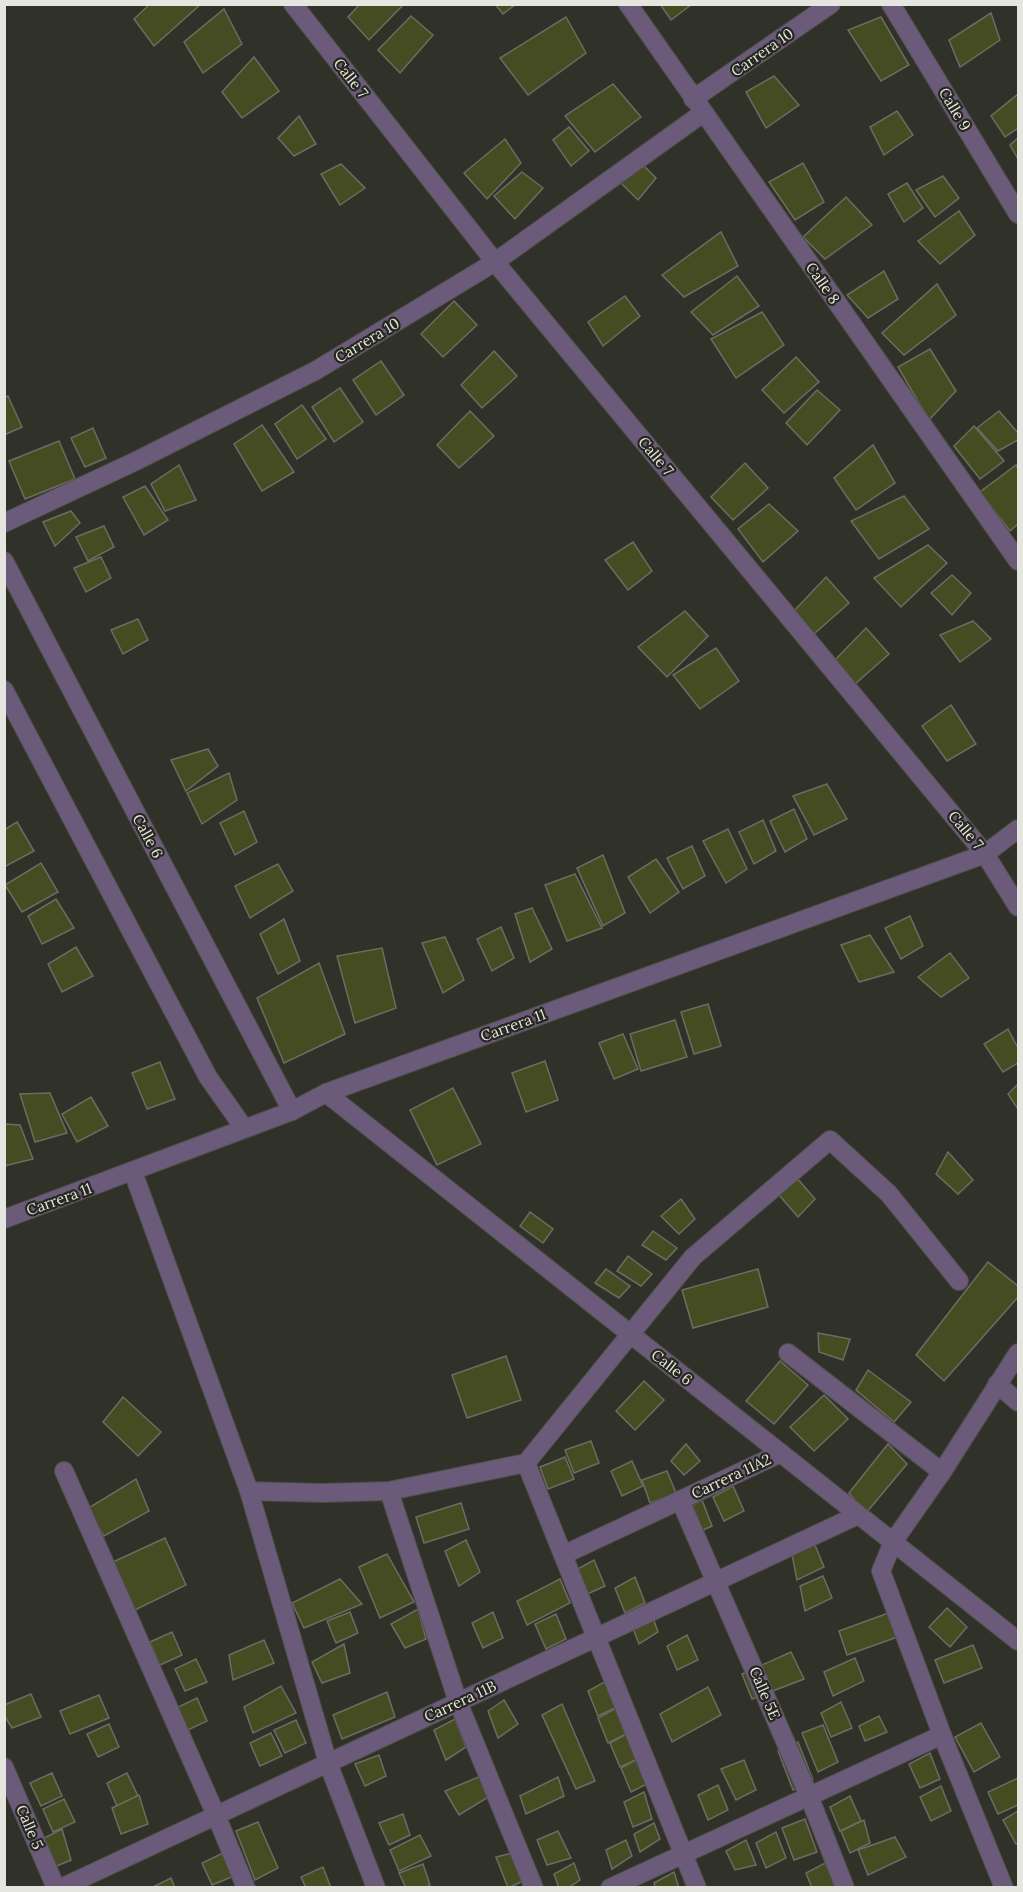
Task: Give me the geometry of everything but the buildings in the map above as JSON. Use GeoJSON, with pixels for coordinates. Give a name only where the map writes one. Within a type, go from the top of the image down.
{"type":"FeatureCollection","features":[{"type":"Feature","properties":{"kind":"street","name":"Calle 7"},"geometry":{"type":"LineString","coordinates":[[293,4],[495,262],[985,854],[1018,907]]}},
{"type":"Feature","properties":{"kind":"street","name":"Calle 8"},"geometry":{"type":"LineString","coordinates":[[628,4],[1018,561]]}},
{"type":"Feature","properties":{"kind":"street","name":"Carrera 10"},"geometry":{"type":"LineString","coordinates":[[4,523],[136,461],[315,371],[495,262],[831,4]]}},
{"type":"Feature","properties":{"kind":"street","name":"Calle 9"},"geometry":{"type":"LineString","coordinates":[[891,4],[1018,214]]}},
{"type":"Feature","properties":{"kind":"street","name":"Calle 6"},"geometry":{"type":"LineString","coordinates":[[4,561],[292,1111]]}},
{"type":"Feature","properties":{"kind":"street"},"geometry":{"type":"LineString","coordinates":[[4,690],[208,1077],[244,1128]]}},
{"type":"Feature","properties":{"kind":"street","name":"Carrera 11"},"geometry":{"type":"LineString","coordinates":[[4,1219],[292,1111],[326,1093],[985,854],[1018,829]]}},
{"type":"Feature","properties":{"kind":"street","name":"Calle 6"},"geometry":{"type":"LineString","coordinates":[[326,1093],[1018,1641]]}},
{"type":"Feature","properties":{"kind":"street"},"geometry":{"type":"LineString","coordinates":[[249,1491],[323,1493],[389,1491],[526,1463],[693,1257],[830,1140],[890,1194],[959,1281]]}},
{"type":"Feature","properties":{"kind":"street"},"geometry":{"type":"LineString","coordinates":[[133,1172],[249,1491],[328,1763],[376,1887]]}},
{"type":"Feature","properties":{"kind":"street"},"geometry":{"type":"LineString","coordinates":[[788,1353],[942,1472]]}},
{"type":"Feature","properties":{"kind":"street"},"geometry":{"type":"LineString","coordinates":[[1004,1887],[942,1735],[881,1571],[893,1542],[942,1472],[1018,1353]]}},
{"type":"Feature","properties":{"kind":"street"},"geometry":{"type":"LineString","coordinates":[[997,1384],[1018,1402]]}},
{"type":"Feature","properties":{"kind":"street","name":"Carrera 11A2"},"geometry":{"type":"LineString","coordinates":[[563,1555],[781,1453]]}},
{"type":"Feature","properties":{"kind":"street"},"geometry":{"type":"LineString","coordinates":[[526,1463],[697,1887]]}},
{"type":"Feature","properties":{"kind":"street"},"geometry":{"type":"LineString","coordinates":[[64,1471],[246,1887]]}},
{"type":"Feature","properties":{"kind":"street"},"geometry":{"type":"LineString","coordinates":[[389,1491],[458,1702],[534,1887]]}},
{"type":"Feature","properties":{"kind":"street","name":"Calle 5E"},"geometry":{"type":"LineString","coordinates":[[680,1500],[809,1796],[845,1887]]}},
{"type":"Feature","properties":{"kind":"street","name":"Carrera 11B"},"geometry":{"type":"LineString","coordinates":[[61,1887],[858,1515]]}},
{"type":"Feature","properties":{"kind":"street"},"geometry":{"type":"LineString","coordinates":[[610,1887],[942,1735]]}},
{"type":"Feature","properties":{"kind":"street","name":"Calle 5"},"geometry":{"type":"LineString","coordinates":[[4,1767],[56,1887]]}}]}
